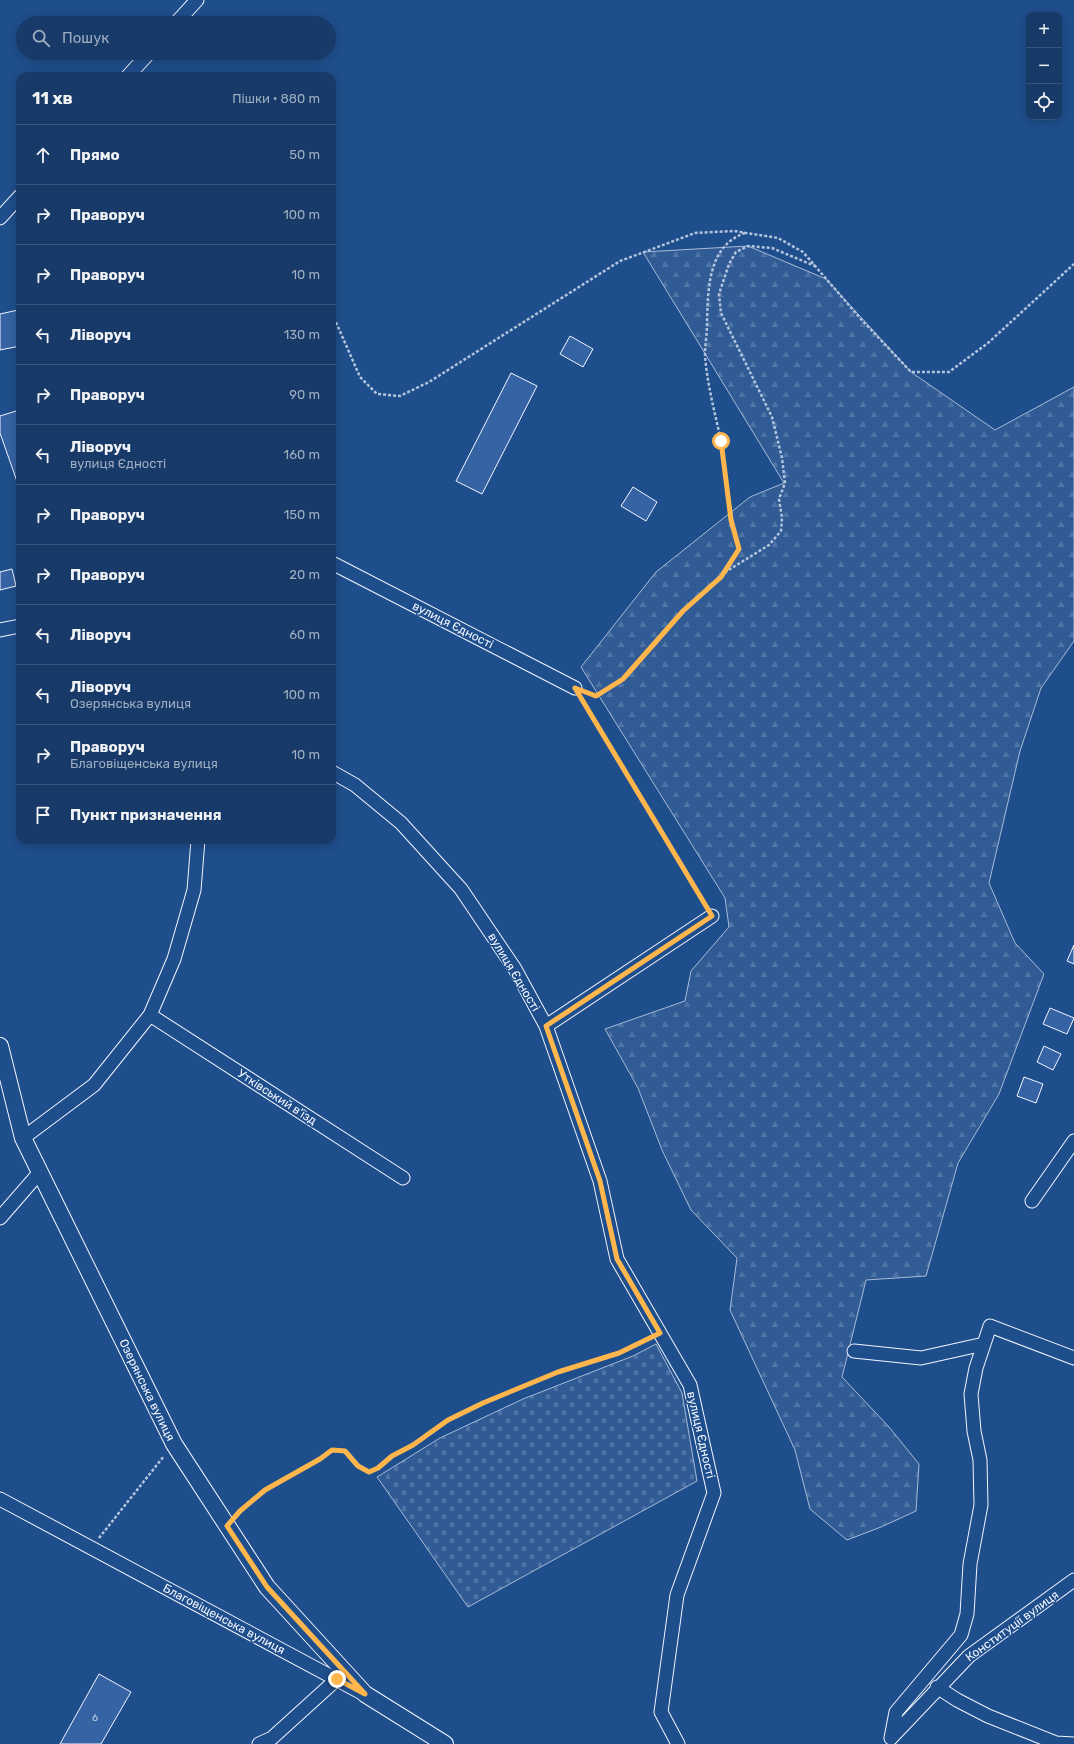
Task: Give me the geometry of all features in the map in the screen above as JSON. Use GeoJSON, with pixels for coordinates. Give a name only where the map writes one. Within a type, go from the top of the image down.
{"type":"FeatureCollection","features":[{"type":"Feature","properties":{"kind":"street"},"geometry":{"type":"LineString","coordinates":[[182,16],[197,0]]}},
{"type":"Feature","properties":{"kind":"street"},"geometry":{"type":"LineString","coordinates":[[132,72],[143,60]]}},
{"type":"Feature","properties":{"kind":"street"},"geometry":{"type":"LineString","coordinates":[[0,218],[16,200]]}},
{"type":"Feature","properties":{"kind":"street","name":"вулиця Єдності"},"geometry":{"type":"LineString","coordinates":[[336,564],[575,688]]}},
{"type":"Feature","properties":{"kind":"street"},"geometry":{"type":"LineString","coordinates":[[0,630],[16,627]]}},
{"type":"Feature","properties":{"kind":"street","name":"вулиця Єдності"},"geometry":{"type":"LineString","coordinates":[[336,774],[355,785],[401,823],[461,889],[515,969],[546,1026],[600,1181],[617,1259],[690,1385],[714,1493],[677,1595],[661,1712],[678,1744]]}},
{"type":"Feature","properties":{"kind":"street"},"geometry":{"type":"LineString","coordinates":[[23,1138],[94,1085],[150,1015],[174,959],[194,890],[198,844]]}},
{"type":"Feature","properties":{"kind":"street"},"geometry":{"type":"LineString","coordinates":[[546,1026],[712,916]]}},
{"type":"Feature","properties":{"kind":"street","name":"Утківський в'їзд"},"geometry":{"type":"LineString","coordinates":[[150,1015],[403,1178]]}},
{"type":"Feature","properties":{"kind":"street","name":"Озерянська вулиця"},"geometry":{"type":"LineString","coordinates":[[0,1046],[23,1138],[174,1444],[267,1587],[365,1694]]}},
{"type":"Feature","properties":{"kind":"street"},"geometry":{"type":"LineString","coordinates":[[1032,1201],[1074,1141]]}},
{"type":"Feature","properties":{"kind":"street"},"geometry":{"type":"LineString","coordinates":[[0,1218],[40,1172]]}},
{"type":"Feature","properties":{"kind":"street"},"geometry":{"type":"LineString","coordinates":[[889,1741],[896,1712],[961,1635],[967,1614],[970,1564],[981,1505],[980,1460],[974,1431],[971,1394],[976,1368],[990,1326],[1074,1358]]}},
{"type":"Feature","properties":{"kind":"street"},"geometry":{"type":"LineString","coordinates":[[854,1351],[921,1358],[984,1344]]}},
{"type":"Feature","properties":{"kind":"street","name":"Благовіщенська вулиця"},"geometry":{"type":"LineString","coordinates":[[0,1499],[365,1694],[445,1744]]}},
{"type":"Feature","properties":{"kind":"street","name":"Конституції вулиця"},"geometry":{"type":"LineString","coordinates":[[889,1741],[937,1687],[969,1656],[1074,1580]]}},
{"type":"Feature","properties":{"kind":"street"},"geometry":{"type":"LineString","coordinates":[[259,1744],[272,1738],[337,1679]]}},
{"type":"Feature","properties":{"kind":"street"},"geometry":{"type":"LineString","coordinates":[[937,1687],[957,1700],[988,1716],[1056,1743],[1074,1744]]}},
{"type":"Feature","properties":{"kind":"path"},"geometry":{"type":"LineString","coordinates":[[336,322],[360,377],[377,394],[400,396],[429,382],[620,261],[695,233],[734,231],[778,238],[803,252],[860,318],[911,372],[949,372],[988,343],[1074,264]]}},
{"type":"Feature","properties":{"kind":"path"},"geometry":{"type":"LineString","coordinates":[[721,577],[739,549],[731,520],[721,441],[710,390],[705,354],[708,288],[717,258],[726,243],[746,233]]}},
{"type":"Feature","properties":{"kind":"path"},"geometry":{"type":"LineString","coordinates":[[575,688],[596,696],[623,679],[683,611],[721,577],[769,545],[780,531],[782,518],[779,499],[785,484],[782,458],[772,417],[721,314],[719,294],[729,264],[736,252],[748,246],[772,248],[816,266]]}},
{"type":"Feature","properties":{"kind":"path"},"geometry":{"type":"LineString","coordinates":[[575,688],[712,916]]}},
{"type":"Feature","properties":{"kind":"path"},"geometry":{"type":"LineString","coordinates":[[227,1526],[240,1511],[265,1490],[320,1459],[332,1450],[345,1451],[358,1466],[369,1472],[378,1468],[392,1456],[413,1445],[448,1420],[483,1403],[558,1372],[619,1353],[660,1333]]}},
{"type":"Feature","properties":{"kind":"path"},"geometry":{"type":"LineString","coordinates":[[91,1548],[174,1444]]}},
{"type":"Feature","properties":{"kind":"green space"},"geometry":{"type":"Polygon","coordinates":[[[748,246],[826,279],[911,372],[995,430],[1074,387],[1074,641],[1041,688],[1020,751],[989,883],[1015,943],[1044,974],[999,1094],[958,1163],[926,1276],[866,1280],[842,1377],[889,1427],[919,1464],[916,1511],[847,1540],[810,1509],[795,1450],[730,1310],[737,1258],[691,1210],[662,1150],[638,1088],[605,1029],[685,1001],[691,971],[729,927],[725,898],[581,667],[656,572],[750,497],[784,483],[643,252],[748,246]]]}},
{"type":"Feature","properties":{"kind":"green space"},"geometry":{"type":"Polygon","coordinates":[[[656,1344],[682,1393],[697,1481],[468,1607],[377,1477],[440,1438],[523,1399],[633,1356],[656,1344]]]}},
{"type":"Feature","properties":{"kind":"building"},"geometry":{"type":"Polygon","coordinates":[[[16,310],[16,347],[0,350],[0,314],[16,310]]]}},
{"type":"Feature","properties":{"kind":"building"},"geometry":{"type":"Polygon","coordinates":[[[570,336],[593,349],[583,367],[560,354],[570,336]]]}},
{"type":"Feature","properties":{"kind":"building"},"geometry":{"type":"Polygon","coordinates":[[[511,373],[537,386],[482,494],[456,481],[511,373]]]}},
{"type":"Feature","properties":{"kind":"building"},"geometry":{"type":"Polygon","coordinates":[[[16,411],[16,479],[0,433],[0,416],[16,411]]]}},
{"type":"Feature","properties":{"kind":"building"},"geometry":{"type":"Polygon","coordinates":[[[633,487],[657,502],[646,521],[621,506],[633,487]]]}},
{"type":"Feature","properties":{"kind":"building"},"geometry":{"type":"Polygon","coordinates":[[[12,569],[16,586],[0,590],[0,572],[12,569]]]}},
{"type":"Feature","properties":{"kind":"building"},"geometry":{"type":"Polygon","coordinates":[[[1074,945],[1074,964],[1067,961],[1074,945]]]}},
{"type":"Feature","properties":{"kind":"building"},"geometry":{"type":"Polygon","coordinates":[[[1050,1008],[1074,1018],[1067,1034],[1043,1024],[1050,1008]]]}},
{"type":"Feature","properties":{"kind":"building"},"geometry":{"type":"Polygon","coordinates":[[[1044,1046],[1061,1054],[1053,1070],[1037,1062],[1044,1046]]]}},
{"type":"Feature","properties":{"kind":"building"},"geometry":{"type":"Polygon","coordinates":[[[1024,1077],[1043,1084],[1036,1103],[1017,1096],[1024,1077]]]}},
{"type":"Feature","properties":{"kind":"building"},"geometry":{"type":"Polygon","coordinates":[[[99,1674],[131,1692],[101,1744],[60,1744],[99,1674]]]}},
{"type":"Feature","properties":{"kind":"route"},"geometry":{"type":"LineString","coordinates":[[337,1679],[365,1694],[267,1587],[227,1526],[240,1511],[250,1501],[265,1490],[282,1481],[309,1463],[320,1459],[332,1450],[345,1451],[353,1458],[358,1466],[369,1472],[378,1468],[392,1456],[413,1445],[448,1420],[483,1403],[558,1372],[619,1353],[660,1333],[617,1259],[600,1181],[546,1026],[712,916],[575,688],[596,696],[623,679],[683,611],[721,577],[739,549],[731,520],[721,441]]}}]}
